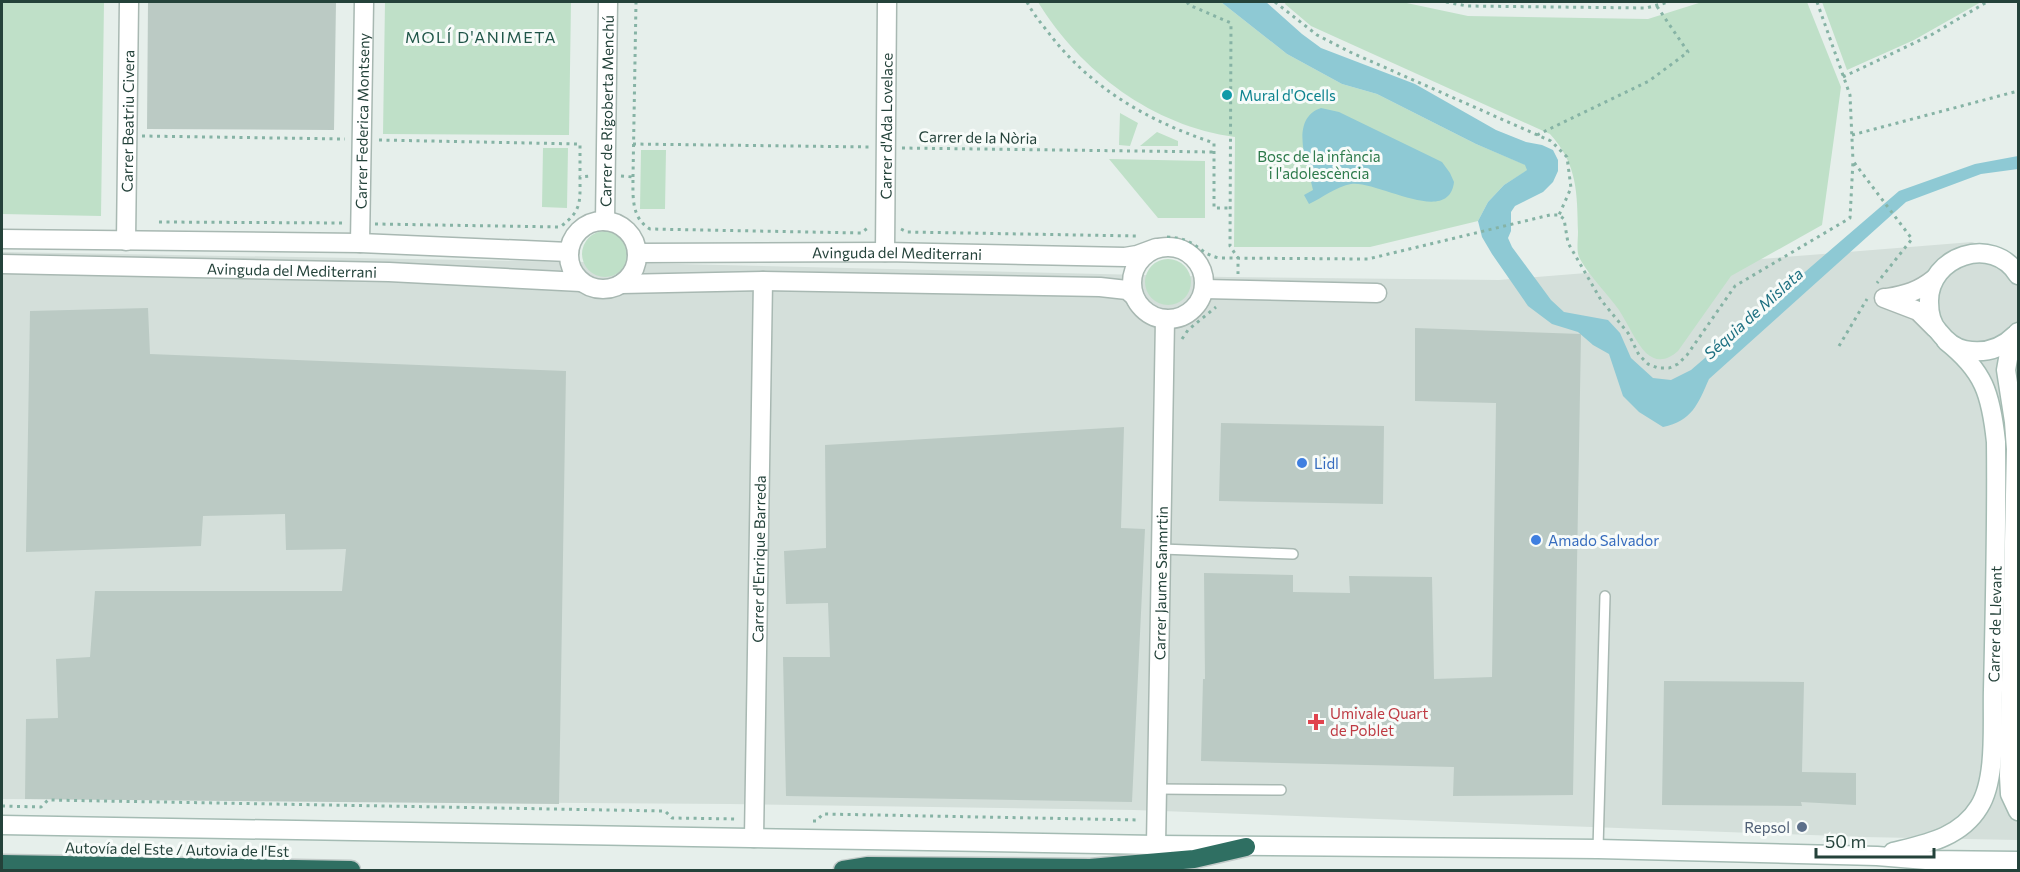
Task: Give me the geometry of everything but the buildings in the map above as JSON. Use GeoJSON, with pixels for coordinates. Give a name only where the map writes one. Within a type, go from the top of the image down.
{"type":"FeatureCollection","features":[{"type":"Feature","properties":{"kind":"highway"},"geometry":{"type":"LineString","coordinates":[[843,870],[868,866],[1090,868],[1194,860],[1246,847]]}},
{"type":"Feature","properties":{"kind":"highway","name":"Autovía del Este / Autovia de l'Est"},"geometry":{"type":"LineString","coordinates":[[2,864],[351,870]]}},
{"type":"Feature","properties":{"kind":"street","name":"Carrer Beatriu Civera"},"geometry":{"type":"LineString","coordinates":[[126,234],[129,2]]}},
{"type":"Feature","properties":{"kind":"street","name":"Carrer Federica Montseny"},"geometry":{"type":"LineString","coordinates":[[360,243],[364,2]]}},
{"type":"Feature","properties":{"kind":"street","name":"Carrer de Rigoberta Menchú"},"geometry":{"type":"LineString","coordinates":[[605,221],[608,2]]}},
{"type":"Feature","properties":{"kind":"street","name":"Carrer d'Ada Lovelace"},"geometry":{"type":"LineString","coordinates":[[885,252],[887,2]]}},
{"type":"Feature","properties":{"kind":"street"},"geometry":{"type":"LineString","coordinates":[[605,221],[627,231],[637,254],[633,272],[621,284],[601,289],[581,282],[570,265],[569,252],[577,233],[585,226],[605,221]]}},
{"type":"Feature","properties":{"kind":"street","name":"Avinguda del Mediterrani"},"geometry":{"type":"LineString","coordinates":[[2,239],[126,234],[569,252]]}},
{"type":"Feature","properties":{"kind":"street","name":"Avinguda del Mediterrani"},"geometry":{"type":"LineString","coordinates":[[637,254],[885,252],[1125,256],[1137,255],[1158,243]]}},
{"type":"Feature","properties":{"kind":"street"},"geometry":{"type":"LineString","coordinates":[[1158,243],[1187,252],[1196,259],[1204,278],[1204,289],[1194,308],[1186,314],[1165,319],[1146,312],[1134,296],[1133,273],[1138,263],[1158,243]]}},
{"type":"Feature","properties":{"kind":"street"},"geometry":{"type":"LineString","coordinates":[[2018,272],[2004,260],[1989,254],[1973,253],[1958,257],[1944,266],[1934,279],[1921,289],[1904,295],[1884,298],[1918,311],[1940,334],[1960,349],[1977,352],[1993,350],[2008,342],[2019,331]]}},
{"type":"Feature","properties":{"kind":"street","name":"Avinguda del Mediterrani"},"geometry":{"type":"LineString","coordinates":[[2,264],[389,272],[581,282]]}},
{"type":"Feature","properties":{"kind":"street"},"geometry":{"type":"LineString","coordinates":[[1934,279],[1929,295],[1929,312],[1940,334]]}},
{"type":"Feature","properties":{"kind":"street","name":"Avinguda del Mediterrani"},"geometry":{"type":"LineString","coordinates":[[621,284],[763,280],[1100,286],[1127,290],[1134,296]]}},
{"type":"Feature","properties":{"kind":"street","name":"Carrer d'Enrique Barreda"},"geometry":{"type":"LineString","coordinates":[[754,838],[763,280]]}},
{"type":"Feature","properties":{"kind":"street"},"geometry":{"type":"LineString","coordinates":[[1204,289],[1377,293]]}},
{"type":"Feature","properties":{"kind":"street","name":"Carrer Jaume Sanmrtin"},"geometry":{"type":"LineString","coordinates":[[1156,845],[1165,319]]}},
{"type":"Feature","properties":{"kind":"street","name":"Carrer de Llevant"},"geometry":{"type":"LineString","coordinates":[[2019,331],[2012,342],[2006,370],[2016,448],[2008,776],[2010,794],[2019,812]]}},
{"type":"Feature","properties":{"kind":"street","name":"Carrer de Llevant"},"geometry":{"type":"LineString","coordinates":[[1877,856],[1929,844],[1948,836],[1966,823],[1978,808],[1989,783],[1997,494],[1995,434],[1990,400],[1977,370],[1940,334]]}},
{"type":"Feature","properties":{"kind":"street","name":"Carrer de Llevant"},"geometry":{"type":"LineString","coordinates":[[2010,705],[2019,675]]}},
{"type":"Feature","properties":{"kind":"street"},"geometry":{"type":"LineString","coordinates":[[2,825],[1246,847],[1598,849],[2019,861]]}},
{"type":"Feature","properties":{"kind":"lane"},"geometry":{"type":"LineString","coordinates":[[1162,549],[1293,554]]}},
{"type":"Feature","properties":{"kind":"lane"},"geometry":{"type":"LineString","coordinates":[[1598,849],[1605,596]]}},
{"type":"Feature","properties":{"kind":"lane"},"geometry":{"type":"LineString","coordinates":[[1156,789],[1281,790]]}},
{"type":"Feature","properties":{"kind":"path"},"geometry":{"type":"LineString","coordinates":[[636,2],[633,204],[636,213],[650,229],[861,233],[870,225],[892,225],[907,232],[1138,237]]}},
{"type":"Feature","properties":{"kind":"path"},"geometry":{"type":"LineString","coordinates":[[1027,2],[1063,52],[1095,83],[1158,121],[1214,143],[1214,208],[1230,208]]}},
{"type":"Feature","properties":{"kind":"path"},"geometry":{"type":"LineString","coordinates":[[1275,2],[1317,34],[1350,52],[1551,141],[1567,157],[1571,188],[1558,215]]}},
{"type":"Feature","properties":{"kind":"path"},"geometry":{"type":"LineString","coordinates":[[1446,2],[1467,6],[1646,8],[1669,2]]}},
{"type":"Feature","properties":{"kind":"path"},"geometry":{"type":"LineString","coordinates":[[1158,243],[1181,237],[1213,256],[1368,260],[1550,215],[1558,215],[1564,219],[1568,243],[1601,300],[1628,333],[1639,355],[1648,364],[1658,368],[1669,368],[1678,364],[1687,355],[1735,286],[1850,218],[1853,161],[1850,95],[1817,2]]}},
{"type":"Feature","properties":{"kind":"path"},"geometry":{"type":"LineString","coordinates":[[1843,77],[1931,35],[1987,2]]}},
{"type":"Feature","properties":{"kind":"path"},"geometry":{"type":"LineString","coordinates":[[1188,3],[1231,24],[1230,246],[1238,258],[1238,290]]}},
{"type":"Feature","properties":{"kind":"path"},"geometry":{"type":"LineString","coordinates":[[1537,135],[1649,81],[1688,52],[1656,5]]}},
{"type":"Feature","properties":{"kind":"path"},"geometry":{"type":"LineString","coordinates":[[1852,135],[2019,91]]}},
{"type":"Feature","properties":{"kind":"path","name":"Carrer de la Nòria"},"geometry":{"type":"LineString","coordinates":[[633,144],[1214,152]]}},
{"type":"Feature","properties":{"kind":"path"},"geometry":{"type":"LineString","coordinates":[[1853,161],[1911,239]]}},
{"type":"Feature","properties":{"kind":"path"},"geometry":{"type":"LineString","coordinates":[[126,234],[172,221],[560,227],[577,212],[580,205],[580,177],[633,177]]}},
{"type":"Feature","properties":{"kind":"path"},"geometry":{"type":"LineString","coordinates":[[1166,349],[1182,348],[1182,337],[1188,330],[1220,305]]}},
{"type":"Feature","properties":{"kind":"path"},"geometry":{"type":"LineString","coordinates":[[2,806],[41,807],[48,800],[72,800],[665,811],[672,818],[728,819]]}},
{"type":"Feature","properties":{"kind":"path"},"geometry":{"type":"LineString","coordinates":[[807,821],[816,821],[824,814],[1156,820]]}},
{"type":"Feature","properties":{"kind":"shaded area"},"geometry":{"type":"Polygon","coordinates":[[[1972,242],[2018,259],[2018,840],[1863,837],[1134,810],[729,804],[2,799],[2,252],[636,263],[1227,277],[1499,280],[1972,242]]]}},
{"type":"Feature","properties":{"kind":"green space"},"geometry":{"type":"Polygon","coordinates":[[[2,2],[104,2],[101,216],[2,214],[2,2]]]}},
{"type":"Feature","properties":{"kind":"green space"},"geometry":{"type":"Polygon","coordinates":[[[385,2],[571,2],[569,135],[383,134],[385,2]]]}},
{"type":"Feature","properties":{"kind":"green space","name":"Bosc de la infància i l'adolescència"},"geometry":{"type":"Polygon","coordinates":[[[1038,2],[1221,2],[1287,54],[1342,84],[1377,94],[1476,144],[1526,165],[1528,170],[1504,185],[1488,202],[1478,221],[1370,247],[1234,247],[1235,137],[1205,131],[1176,121],[1122,92],[1075,51],[1038,2]]]}},
{"type":"Feature","properties":{"kind":"green space"},"geometry":{"type":"Polygon","coordinates":[[[1286,2],[1402,2],[1468,16],[1648,19],[1702,2],[1807,2],[1841,87],[1822,225],[1731,276],[1678,351],[1670,357],[1654,358],[1642,349],[1619,310],[1579,256],[1574,180],[1566,157],[1550,134],[1311,26],[1285,4],[1286,2]]]}},
{"type":"Feature","properties":{"kind":"green space"},"geometry":{"type":"Polygon","coordinates":[[[1822,2],[1981,2],[1914,40],[1847,70],[1822,2]]]}},
{"type":"Feature","properties":{"kind":"green space"},"geometry":{"type":"Polygon","coordinates":[[[1120,113],[1138,123],[1130,146],[1119,145],[1120,113]]]}},
{"type":"Feature","properties":{"kind":"green space"},"geometry":{"type":"Polygon","coordinates":[[[1157,132],[1178,141],[1178,146],[1140,146],[1157,132]]]}},
{"type":"Feature","properties":{"kind":"green space"},"geometry":{"type":"Polygon","coordinates":[[[543,148],[568,148],[567,208],[542,207],[543,148]]]}},
{"type":"Feature","properties":{"kind":"green space"},"geometry":{"type":"Polygon","coordinates":[[[641,150],[666,150],[665,209],[640,209],[641,150]]]}},
{"type":"Feature","properties":{"kind":"green space"},"geometry":{"type":"Polygon","coordinates":[[[1109,159],[1205,161],[1205,218],[1158,218],[1109,159]]]}},
{"type":"Feature","properties":{"kind":"green space"},"geometry":{"type":"Polygon","coordinates":[[[605,231],[621,238],[628,254],[621,270],[605,277],[589,270],[582,254],[589,238],[605,231]]]}},
{"type":"Feature","properties":{"kind":"green space"},"geometry":{"type":"Polygon","coordinates":[[[1168,259],[1184,266],[1191,282],[1184,298],[1168,305],[1152,298],[1145,282],[1152,266],[1168,259]]]}},
{"type":"Feature","properties":{"kind":"water"},"geometry":{"type":"Polygon","coordinates":[[[1221,2],[1266,2],[1321,48],[1415,84],[1496,130],[1553,150],[1558,160],[1558,171],[1553,182],[1543,192],[1515,206],[1511,212],[1511,231],[1508,238],[1512,247],[1551,300],[1564,312],[1608,320],[1620,333],[1631,358],[1653,378],[1671,380],[1691,370],[1899,191],[1975,164],[2018,156],[2018,169],[1981,174],[1906,202],[1709,379],[1697,404],[1687,416],[1663,427],[1639,412],[1623,396],[1609,354],[1593,345],[1578,332],[1552,324],[1528,306],[1482,237],[1478,221],[1488,202],[1504,185],[1527,170],[1525,165],[1476,144],[1377,94],[1342,84],[1287,54],[1221,2]]]}},
{"type":"Feature","properties":{"kind":"water"},"geometry":{"type":"Polygon","coordinates":[[[1321,108],[1339,112],[1442,162],[1454,182],[1449,195],[1439,201],[1426,201],[1377,188],[1351,184],[1309,204],[1304,195],[1313,190],[1305,156],[1303,132],[1305,122],[1311,114],[1321,108]]]}},
{"type":"Feature","properties":{"kind":"place","name":"Mural d'Ocells"},"geometry":{"type":"Point","coordinates":[1227,95]}},
{"type":"Feature","properties":{"kind":"place","name":"Lidl"},"geometry":{"type":"Point","coordinates":[1302,463]}},
{"type":"Feature","properties":{"kind":"place","name":"Amado Salvador"},"geometry":{"type":"Point","coordinates":[1536,540]}},
{"type":"Feature","properties":{"kind":"place","name":"Umivale Quart de Poblet"},"geometry":{"type":"Point","coordinates":[1316,722]}},
{"type":"Feature","properties":{"kind":"place","name":"Repsol"},"geometry":{"type":"Point","coordinates":[1802,827]}},
{"type":"Feature","properties":{"kind":"district","name":"MOLÍ D'ANIMETA"},"geometry":{"type":"Point","coordinates":[481,36]}},
{"type":"Feature","properties":{"kind":"water label","name":"Séquia de Mislata"},"geometry":{"type":"Point","coordinates":[1753,313]}}]}
